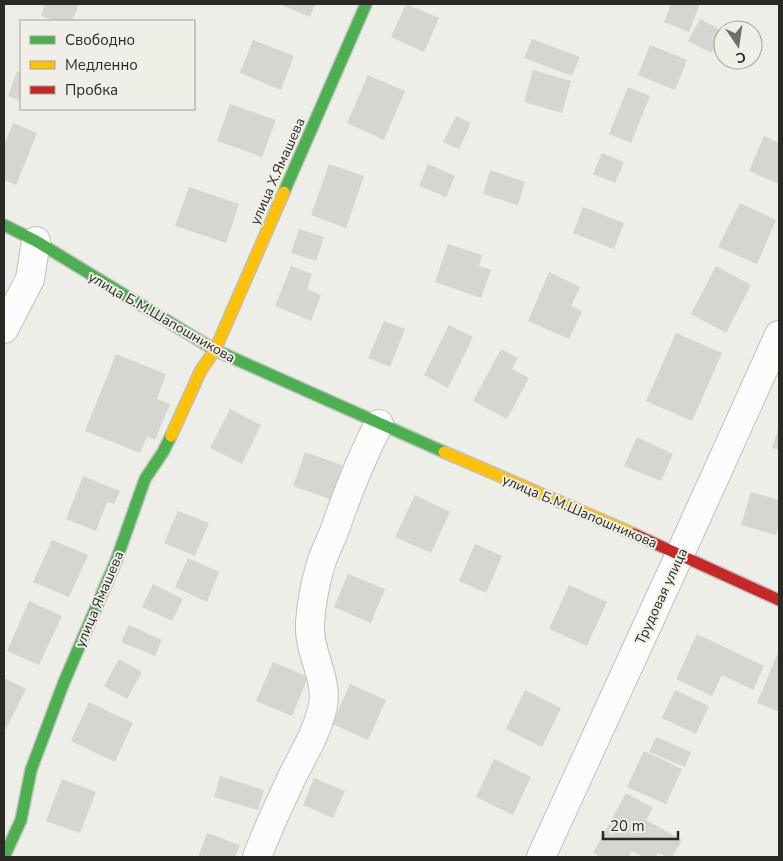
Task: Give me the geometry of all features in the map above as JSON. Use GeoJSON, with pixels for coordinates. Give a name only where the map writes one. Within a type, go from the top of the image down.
{"type":"FeatureCollection","features":[{"type":"Feature","properties":{"kind":"street","name":"улица Х.Ямашева"},"geometry":{"type":"LineString","coordinates":[[215,350],[366,4]]}},
{"type":"Feature","properties":{"kind":"street","name":"улица Б.М.Шапошникова"},"geometry":{"type":"LineString","coordinates":[[4,226],[36,241],[215,350],[680,554],[779,600]]}},
{"type":"Feature","properties":{"kind":"street"},"geometry":{"type":"LineString","coordinates":[[4,329],[30,279],[36,241]]}},
{"type":"Feature","properties":{"kind":"street","name":"Трудовая улица"},"geometry":{"type":"LineString","coordinates":[[541,857],[779,335]]}},
{"type":"Feature","properties":{"kind":"street","name":"улица Ямашева"},"geometry":{"type":"LineString","coordinates":[[4,857],[21,820],[31,770],[64,682],[116,561],[145,480],[163,452],[201,370],[215,350]]}},
{"type":"Feature","properties":{"kind":"street"},"geometry":{"type":"LineString","coordinates":[[257,857],[321,717],[324,690],[316,662],[310,625],[314,595],[320,567],[343,505],[361,459],[380,424]]}},
{"type":"Feature","properties":{"kind":"building"},"geometry":{"type":"Polygon","coordinates":[[[45,4],[79,4],[72,20],[53,20],[41,16],[45,4]]]}},
{"type":"Feature","properties":{"kind":"building"},"geometry":{"type":"Polygon","coordinates":[[[279,4],[315,4],[310,17],[279,4]]]}},
{"type":"Feature","properties":{"kind":"building"},"geometry":{"type":"Polygon","coordinates":[[[406,4],[439,18],[424,52],[391,37],[406,4]]]}},
{"type":"Feature","properties":{"kind":"building"},"geometry":{"type":"Polygon","coordinates":[[[671,4],[700,4],[689,32],[664,22],[671,4]]]}},
{"type":"Feature","properties":{"kind":"building"},"geometry":{"type":"Polygon","coordinates":[[[700,19],[713,26],[713,49],[711,53],[688,41],[700,19]]]}},
{"type":"Feature","properties":{"kind":"building"},"geometry":{"type":"Polygon","coordinates":[[[532,39],[580,57],[572,76],[524,58],[532,39]]]}},
{"type":"Feature","properties":{"kind":"building"},"geometry":{"type":"Polygon","coordinates":[[[253,40],[294,56],[281,90],[240,73],[253,40]]]}},
{"type":"Feature","properties":{"kind":"building"},"geometry":{"type":"Polygon","coordinates":[[[650,45],[687,60],[675,90],[638,75],[650,45]]]}},
{"type":"Feature","properties":{"kind":"building"},"geometry":{"type":"Polygon","coordinates":[[[533,70],[571,81],[562,113],[524,102],[533,70]]]}},
{"type":"Feature","properties":{"kind":"building"},"geometry":{"type":"Polygon","coordinates":[[[17,71],[20,72],[20,101],[8,96],[17,71]]]}},
{"type":"Feature","properties":{"kind":"building"},"geometry":{"type":"Polygon","coordinates":[[[368,75],[405,91],[384,140],[347,123],[368,75]]]}},
{"type":"Feature","properties":{"kind":"building"},"geometry":{"type":"Polygon","coordinates":[[[628,87],[650,96],[631,143],[609,134],[628,87]]]}},
{"type":"Feature","properties":{"kind":"building"},"geometry":{"type":"Polygon","coordinates":[[[230,104],[276,120],[262,157],[217,141],[230,104]]]}},
{"type":"Feature","properties":{"kind":"building"},"geometry":{"type":"Polygon","coordinates":[[[456,116],[471,123],[459,149],[443,142],[456,116]]]}},
{"type":"Feature","properties":{"kind":"building"},"geometry":{"type":"Polygon","coordinates":[[[13,123],[37,133],[16,185],[4,180],[4,145],[13,123]]]}},
{"type":"Feature","properties":{"kind":"building"},"geometry":{"type":"Polygon","coordinates":[[[764,136],[779,143],[779,184],[749,171],[764,136]]]}},
{"type":"Feature","properties":{"kind":"building"},"geometry":{"type":"Polygon","coordinates":[[[602,153],[624,162],[615,183],[593,174],[602,153]]]}},
{"type":"Feature","properties":{"kind":"building"},"geometry":{"type":"Polygon","coordinates":[[[329,164],[364,176],[346,228],[311,215],[329,164]]]}},
{"type":"Feature","properties":{"kind":"building"},"geometry":{"type":"Polygon","coordinates":[[[428,164],[455,176],[446,197],[419,186],[428,164]]]}},
{"type":"Feature","properties":{"kind":"building"},"geometry":{"type":"Polygon","coordinates":[[[490,170],[525,182],[518,205],[483,194],[490,170]]]}},
{"type":"Feature","properties":{"kind":"building"},"geometry":{"type":"Polygon","coordinates":[[[189,187],[239,204],[226,243],[175,226],[189,187]]]}},
{"type":"Feature","properties":{"kind":"building"},"geometry":{"type":"Polygon","coordinates":[[[740,203],[776,220],[757,264],[718,247],[740,203]]]}},
{"type":"Feature","properties":{"kind":"building"},"geometry":{"type":"Polygon","coordinates":[[[583,207],[624,223],[614,249],[573,233],[583,207]]]}},
{"type":"Feature","properties":{"kind":"building"},"geometry":{"type":"Polygon","coordinates":[[[299,229],[324,237],[316,261],[291,253],[299,229]]]}},
{"type":"Feature","properties":{"kind":"building"},"geometry":{"type":"Polygon","coordinates":[[[448,244],[482,255],[479,266],[491,270],[481,298],[435,282],[448,244]]]}},
{"type":"Feature","properties":{"kind":"building"},"geometry":{"type":"Polygon","coordinates":[[[291,266],[312,274],[307,289],[321,295],[311,321],[275,306],[291,266]]]}},
{"type":"Feature","properties":{"kind":"building"},"geometry":{"type":"Polygon","coordinates":[[[716,266],[751,285],[726,333],[691,314],[716,266]]]}},
{"type":"Feature","properties":{"kind":"building"},"geometry":{"type":"Polygon","coordinates":[[[549,272],[580,287],[571,306],[582,311],[569,339],[528,321],[549,272]]]}},
{"type":"Feature","properties":{"kind":"building"},"geometry":{"type":"Polygon","coordinates":[[[384,321],[405,329],[390,367],[368,358],[384,321]]]}},
{"type":"Feature","properties":{"kind":"building"},"geometry":{"type":"Polygon","coordinates":[[[449,325],[473,337],[448,388],[424,375],[449,325]]]}},
{"type":"Feature","properties":{"kind":"building"},"geometry":{"type":"Polygon","coordinates":[[[676,333],[722,353],[692,421],[646,401],[676,333]]]}},
{"type":"Feature","properties":{"kind":"building"},"geometry":{"type":"Polygon","coordinates":[[[501,349],[518,358],[512,369],[529,378],[507,419],[473,401],[501,349]]]}},
{"type":"Feature","properties":{"kind":"building"},"geometry":{"type":"Polygon","coordinates":[[[116,354],[166,374],[157,399],[170,404],[155,440],[147,436],[140,453],[85,431],[116,354]]]}},
{"type":"Feature","properties":{"kind":"building"},"geometry":{"type":"Polygon","coordinates":[[[230,409],[261,425],[242,464],[210,448],[230,409]]]}},
{"type":"Feature","properties":{"kind":"building"},"geometry":{"type":"Polygon","coordinates":[[[779,427],[779,450],[772,448],[779,427]]]}},
{"type":"Feature","properties":{"kind":"building"},"geometry":{"type":"Polygon","coordinates":[[[637,437],[673,454],[661,481],[624,466],[637,437]]]}},
{"type":"Feature","properties":{"kind":"building"},"geometry":{"type":"Polygon","coordinates":[[[305,452],[344,466],[332,500],[293,486],[305,452]]]}},
{"type":"Feature","properties":{"kind":"building"},"geometry":{"type":"Polygon","coordinates":[[[83,476],[120,491],[114,504],[107,502],[96,531],[66,519],[83,476]]]}},
{"type":"Feature","properties":{"kind":"building"},"geometry":{"type":"Polygon","coordinates":[[[751,492],[779,500],[779,523],[776,535],[741,525],[751,492]]]}},
{"type":"Feature","properties":{"kind":"building"},"geometry":{"type":"Polygon","coordinates":[[[415,495],[450,512],[431,553],[395,537],[415,495]]]}},
{"type":"Feature","properties":{"kind":"building"},"geometry":{"type":"Polygon","coordinates":[[[178,511],[209,523],[195,556],[164,543],[178,511]]]}},
{"type":"Feature","properties":{"kind":"building"},"geometry":{"type":"Polygon","coordinates":[[[52,540],[88,555],[69,597],[33,582],[52,540]]]}},
{"type":"Feature","properties":{"kind":"building"},"geometry":{"type":"Polygon","coordinates":[[[475,544],[502,556],[486,593],[459,581],[475,544]]]}},
{"type":"Feature","properties":{"kind":"building"},"geometry":{"type":"Polygon","coordinates":[[[188,558],[219,572],[207,602],[175,587],[188,558]]]}},
{"type":"Feature","properties":{"kind":"building"},"geometry":{"type":"Polygon","coordinates":[[[348,574],[385,589],[371,623],[334,607],[348,574]]]}},
{"type":"Feature","properties":{"kind":"building"},"geometry":{"type":"Polygon","coordinates":[[[153,584],[183,599],[172,621],[142,607],[153,584]]]}},
{"type":"Feature","properties":{"kind":"building"},"geometry":{"type":"Polygon","coordinates":[[[569,585],[607,602],[587,646],[549,629],[569,585]]]}},
{"type":"Feature","properties":{"kind":"building"},"geometry":{"type":"Polygon","coordinates":[[[29,601],[62,616],[39,665],[7,651],[29,601]]]}},
{"type":"Feature","properties":{"kind":"building"},"geometry":{"type":"Polygon","coordinates":[[[129,625],[162,640],[155,656],[121,642],[129,625]]]}},
{"type":"Feature","properties":{"kind":"building"},"geometry":{"type":"Polygon","coordinates":[[[697,634],[764,666],[753,690],[722,675],[712,696],[676,679],[697,634]]]}},
{"type":"Feature","properties":{"kind":"building"},"geometry":{"type":"Polygon","coordinates":[[[779,650],[779,712],[757,703],[779,650]]]}},
{"type":"Feature","properties":{"kind":"building"},"geometry":{"type":"Polygon","coordinates":[[[119,659],[142,672],[127,699],[104,686],[119,659]]]}},
{"type":"Feature","properties":{"kind":"building"},"geometry":{"type":"Polygon","coordinates":[[[273,662],[308,677],[292,716],[256,701],[273,662]]]}},
{"type":"Feature","properties":{"kind":"building"},"geometry":{"type":"Polygon","coordinates":[[[4,678],[26,689],[6,729],[4,728],[4,678]]]}},
{"type":"Feature","properties":{"kind":"building"},"geometry":{"type":"Polygon","coordinates":[[[350,684],[386,700],[368,740],[332,724],[350,684]]]}},
{"type":"Feature","properties":{"kind":"building"},"geometry":{"type":"Polygon","coordinates":[[[525,690],[561,708],[542,747],[506,729],[525,690]]]}},
{"type":"Feature","properties":{"kind":"building"},"geometry":{"type":"Polygon","coordinates":[[[675,690],[709,706],[696,734],[662,718],[675,690]]]}},
{"type":"Feature","properties":{"kind":"building"},"geometry":{"type":"Polygon","coordinates":[[[89,702],[133,723],[115,762],[71,741],[89,702]]]}},
{"type":"Feature","properties":{"kind":"building"},"geometry":{"type":"Polygon","coordinates":[[[656,737],[691,752],[685,767],[649,752],[656,737]]]}},
{"type":"Feature","properties":{"kind":"building"},"geometry":{"type":"Polygon","coordinates":[[[644,751],[682,769],[666,804],[627,787],[644,751]]]}},
{"type":"Feature","properties":{"kind":"building"},"geometry":{"type":"Polygon","coordinates":[[[494,759],[531,777],[513,815],[476,797],[494,759]]]}},
{"type":"Feature","properties":{"kind":"building"},"geometry":{"type":"Polygon","coordinates":[[[220,776],[264,790],[258,810],[214,797],[220,776]]]}},
{"type":"Feature","properties":{"kind":"building"},"geometry":{"type":"Polygon","coordinates":[[[314,778],[345,791],[333,818],[303,805],[314,778]]]}},
{"type":"Feature","properties":{"kind":"building"},"geometry":{"type":"Polygon","coordinates":[[[62,779],[96,792],[80,833],[46,821],[62,779]]]}},
{"type":"Feature","properties":{"kind":"building"},"geometry":{"type":"Polygon","coordinates":[[[626,793],[653,808],[646,820],[682,840],[672,857],[658,853],[656,857],[643,857],[632,851],[629,857],[600,857],[593,853],[626,793]]]}},
{"type":"Feature","properties":{"kind":"building"},"geometry":{"type":"Polygon","coordinates":[[[207,833],[240,845],[235,857],[198,857],[207,833]]]}},
{"type":"Feature","properties":{"kind":"traffic: fast"},"geometry":{"type":"LineString","coordinates":[[284,192],[366,4]]}},
{"type":"Feature","properties":{"kind":"traffic: fast"},"geometry":{"type":"LineString","coordinates":[[4,225],[36,241],[215,350],[444,452]]}},
{"type":"Feature","properties":{"kind":"traffic: fast"},"geometry":{"type":"LineString","coordinates":[[4,857],[21,820],[31,770],[64,682],[116,561],[145,479],[171,436]]}},
{"type":"Feature","properties":{"kind":"traffic: slow"},"geometry":{"type":"LineString","coordinates":[[171,436],[201,370],[215,350],[284,192]]}},
{"type":"Feature","properties":{"kind":"traffic: slow"},"geometry":{"type":"LineString","coordinates":[[444,452],[634,534]]}},
{"type":"Feature","properties":{"kind":"traffic: jam"},"geometry":{"type":"LineString","coordinates":[[634,534],[779,600]]}}]}
